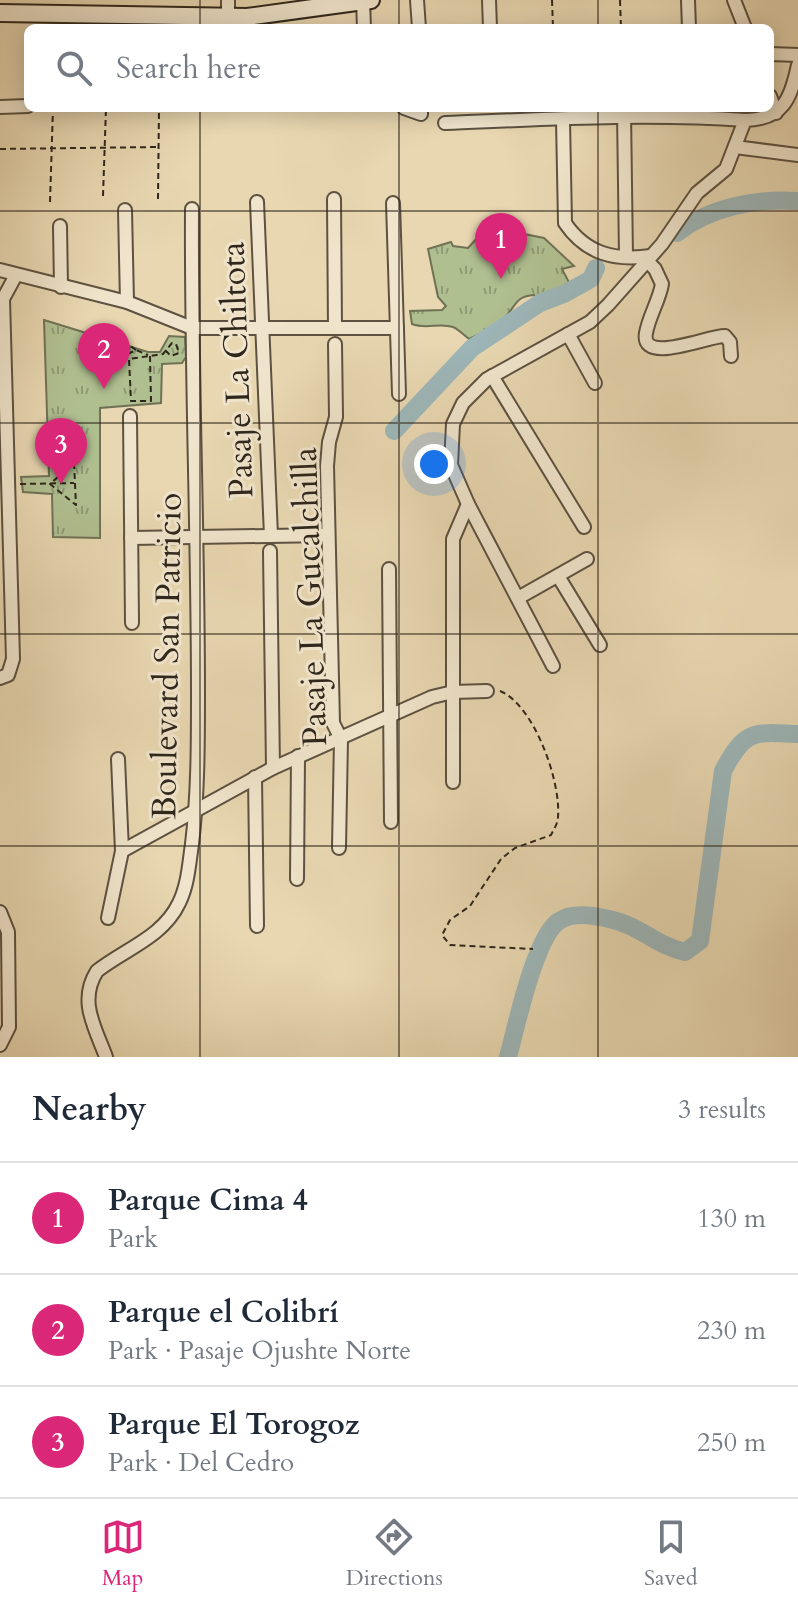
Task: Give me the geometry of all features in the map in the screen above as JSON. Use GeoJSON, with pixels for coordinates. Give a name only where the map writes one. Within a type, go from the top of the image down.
{"type":"FeatureCollection","features":[{"type":"Feature","properties":{"kind":"street"},"geometry":{"type":"LineString","coordinates":[[417,0],[419,24]]}},
{"type":"Feature","properties":{"kind":"street"},"geometry":{"type":"LineString","coordinates":[[489,0],[490,24]]}},
{"type":"Feature","properties":{"kind":"street"},"geometry":{"type":"LineString","coordinates":[[688,0],[689,24]]}},
{"type":"Feature","properties":{"kind":"street"},"geometry":{"type":"LineString","coordinates":[[734,0],[743,24]]}},
{"type":"Feature","properties":{"kind":"street"},"geometry":{"type":"LineString","coordinates":[[0,13],[40,7],[161,8],[234,16],[293,6],[366,1],[364,24]]}},
{"type":"Feature","properties":{"kind":"street"},"geometry":{"type":"LineString","coordinates":[[774,54],[798,55]]}},
{"type":"Feature","properties":{"kind":"street"},"geometry":{"type":"LineString","coordinates":[[445,123],[492,114],[563,120],[624,112],[756,120],[786,109],[798,65]]}},
{"type":"Feature","properties":{"kind":"street"},"geometry":{"type":"LineString","coordinates":[[0,107],[24,106]]}},
{"type":"Feature","properties":{"kind":"street"},"geometry":{"type":"LineString","coordinates":[[624,112],[626,257]]}},
{"type":"Feature","properties":{"kind":"street"},"geometry":{"type":"LineString","coordinates":[[563,120],[565,223],[590,250],[605,256],[649,258]]}},
{"type":"Feature","properties":{"kind":"street"},"geometry":{"type":"LineString","coordinates":[[553,666],[468,504],[451,465],[453,424],[463,403],[492,376],[590,322],[608,305],[649,258],[697,193],[726,169],[745,120]]}},
{"type":"Feature","properties":{"kind":"street"},"geometry":{"type":"LineString","coordinates":[[735,147],[798,155]]}},
{"type":"Feature","properties":{"kind":"street"},"geometry":{"type":"LineString","coordinates":[[334,199],[335,328]]}},
{"type":"Feature","properties":{"kind":"street","name":"Pasaje La Chiltota"},"geometry":{"type":"LineString","coordinates":[[257,202],[271,536]]}},
{"type":"Feature","properties":{"kind":"street"},"geometry":{"type":"LineString","coordinates":[[393,203],[399,394]]}},
{"type":"Feature","properties":{"kind":"street","name":"Boulevard San Patricio"},"geometry":{"type":"LineString","coordinates":[[106,1057],[88,1006],[90,982],[97,971],[162,929],[171,918],[188,877],[196,811],[198,537],[192,209]]}},
{"type":"Feature","properties":{"kind":"street"},"geometry":{"type":"LineString","coordinates":[[125,210],[127,302]]}},
{"type":"Feature","properties":{"kind":"street"},"geometry":{"type":"LineString","coordinates":[[60,226],[61,287]]}},
{"type":"Feature","properties":{"kind":"street"},"geometry":{"type":"LineString","coordinates":[[649,258],[662,284],[646,333],[648,345],[654,349],[666,349],[725,336],[730,342],[731,356]]}},
{"type":"Feature","properties":{"kind":"street"},"geometry":{"type":"LineString","coordinates":[[0,270],[127,302],[192,328],[397,328]]}},
{"type":"Feature","properties":{"kind":"street"},"geometry":{"type":"LineString","coordinates":[[0,678],[8,675],[12,668],[6,617],[2,299],[16,275]]}},
{"type":"Feature","properties":{"kind":"street"},"geometry":{"type":"LineString","coordinates":[[568,334],[595,383]]}},
{"type":"Feature","properties":{"kind":"street","name":"Pasaje La Gucalchilla"},"geometry":{"type":"LineString","coordinates":[[335,344],[336,417],[329,442],[328,535],[333,723],[341,739],[339,848]]}},
{"type":"Feature","properties":{"kind":"street"},"geometry":{"type":"LineString","coordinates":[[492,376],[584,527]]}},
{"type":"Feature","properties":{"kind":"street"},"geometry":{"type":"LineString","coordinates":[[130,416],[132,623]]}},
{"type":"Feature","properties":{"kind":"street"},"geometry":{"type":"LineString","coordinates":[[453,782],[453,539],[468,504]]}},
{"type":"Feature","properties":{"kind":"street"},"geometry":{"type":"LineString","coordinates":[[131,538],[328,535]]}},
{"type":"Feature","properties":{"kind":"street"},"geometry":{"type":"LineString","coordinates":[[270,551],[273,768]]}},
{"type":"Feature","properties":{"kind":"street"},"geometry":{"type":"LineString","coordinates":[[518,598],[587,559]]}},
{"type":"Feature","properties":{"kind":"street"},"geometry":{"type":"LineString","coordinates":[[389,569],[391,822]]}},
{"type":"Feature","properties":{"kind":"street"},"geometry":{"type":"LineString","coordinates":[[558,576],[600,645]]}},
{"type":"Feature","properties":{"kind":"street"},"geometry":{"type":"LineString","coordinates":[[122,851],[273,768],[432,697],[453,692],[487,691]]}},
{"type":"Feature","properties":{"kind":"street"},"geometry":{"type":"LineString","coordinates":[[297,879],[298,756]]}},
{"type":"Feature","properties":{"kind":"street"},"geometry":{"type":"LineString","coordinates":[[108,918],[122,851],[118,759]]}},
{"type":"Feature","properties":{"kind":"street"},"geometry":{"type":"LineString","coordinates":[[255,777],[257,926]]}},
{"type":"Feature","properties":{"kind":"street"},"geometry":{"type":"LineString","coordinates":[[0,912],[8,932],[9,1027],[0,1045]]}},
{"type":"Feature","properties":{"kind":"path"},"geometry":{"type":"LineString","coordinates":[[552,0],[553,24]]}},
{"type":"Feature","properties":{"kind":"path"},"geometry":{"type":"LineString","coordinates":[[620,0],[621,24]]}},
{"type":"Feature","properties":{"kind":"path"},"geometry":{"type":"LineString","coordinates":[[50,202],[53,112]]}},
{"type":"Feature","properties":{"kind":"path"},"geometry":{"type":"LineString","coordinates":[[103,196],[106,112]]}},
{"type":"Feature","properties":{"kind":"path"},"geometry":{"type":"LineString","coordinates":[[158,199],[159,112]]}},
{"type":"Feature","properties":{"kind":"path"},"geometry":{"type":"LineString","coordinates":[[0,149],[159,147]]}},
{"type":"Feature","properties":{"kind":"path"},"geometry":{"type":"LineString","coordinates":[[98,340],[125,348],[129,345],[150,356]]}},
{"type":"Feature","properties":{"kind":"path"},"geometry":{"type":"LineString","coordinates":[[150,356],[151,401],[131,401],[129,359],[150,356],[176,355],[179,348],[172,343],[165,350],[165,355]]}},
{"type":"Feature","properties":{"kind":"path"},"geometry":{"type":"LineString","coordinates":[[125,348],[128,354],[136,350]]}},
{"type":"Feature","properties":{"kind":"path"},"geometry":{"type":"LineString","coordinates":[[74,463],[76,505],[50,484],[74,463]]}},
{"type":"Feature","properties":{"kind":"path"},"geometry":{"type":"LineString","coordinates":[[4,485],[75,483]]}},
{"type":"Feature","properties":{"kind":"path"},"geometry":{"type":"LineString","coordinates":[[487,691],[500,691],[514,697],[528,715],[556,789],[558,820],[551,835],[515,848],[501,859],[470,906],[450,920],[442,935],[450,945],[533,949]]}},
{"type":"Feature","properties":{"kind":"green space"},"geometry":{"type":"Polygon","coordinates":[[[505,226],[519,233],[544,238],[574,266],[562,269],[573,290],[557,297],[554,292],[540,303],[534,295],[523,297],[500,321],[469,339],[453,327],[412,324],[410,311],[442,310],[446,306],[438,297],[428,249],[451,242],[453,246],[468,248],[482,229],[505,226]]]}},
{"type":"Feature","properties":{"kind":"green space"},"geometry":{"type":"Polygon","coordinates":[[[44,320],[148,352],[160,352],[169,336],[185,337],[186,357],[182,363],[162,364],[161,403],[100,408],[100,538],[53,537],[52,494],[23,492],[21,477],[49,476],[44,320]]]}},
{"type":"Feature","properties":{"kind":"waterway"},"geometry":{"type":"LineString","coordinates":[[677,233],[704,217],[734,206],[766,201],[798,201]]}},
{"type":"Feature","properties":{"kind":"waterway"},"geometry":{"type":"LineString","coordinates":[[394,431],[472,348],[540,303],[591,279],[596,268]]}},
{"type":"Feature","properties":{"kind":"waterway"},"geometry":{"type":"LineString","coordinates":[[508,1057],[534,963],[550,930],[559,921],[578,915],[607,918],[685,952],[700,941],[723,771],[738,747],[752,736],[798,734]]}},
{"type":"Feature","properties":{"kind":"place","name":"Parque Cima 4"},"geometry":{"type":"Point","coordinates":[501,279]}},
{"type":"Feature","properties":{"kind":"place","name":"Parque el Colibrí"},"geometry":{"type":"Point","coordinates":[104,389]}},
{"type":"Feature","properties":{"kind":"place","name":"Parque El Torogoz"},"geometry":{"type":"Point","coordinates":[61,484]}}]}
